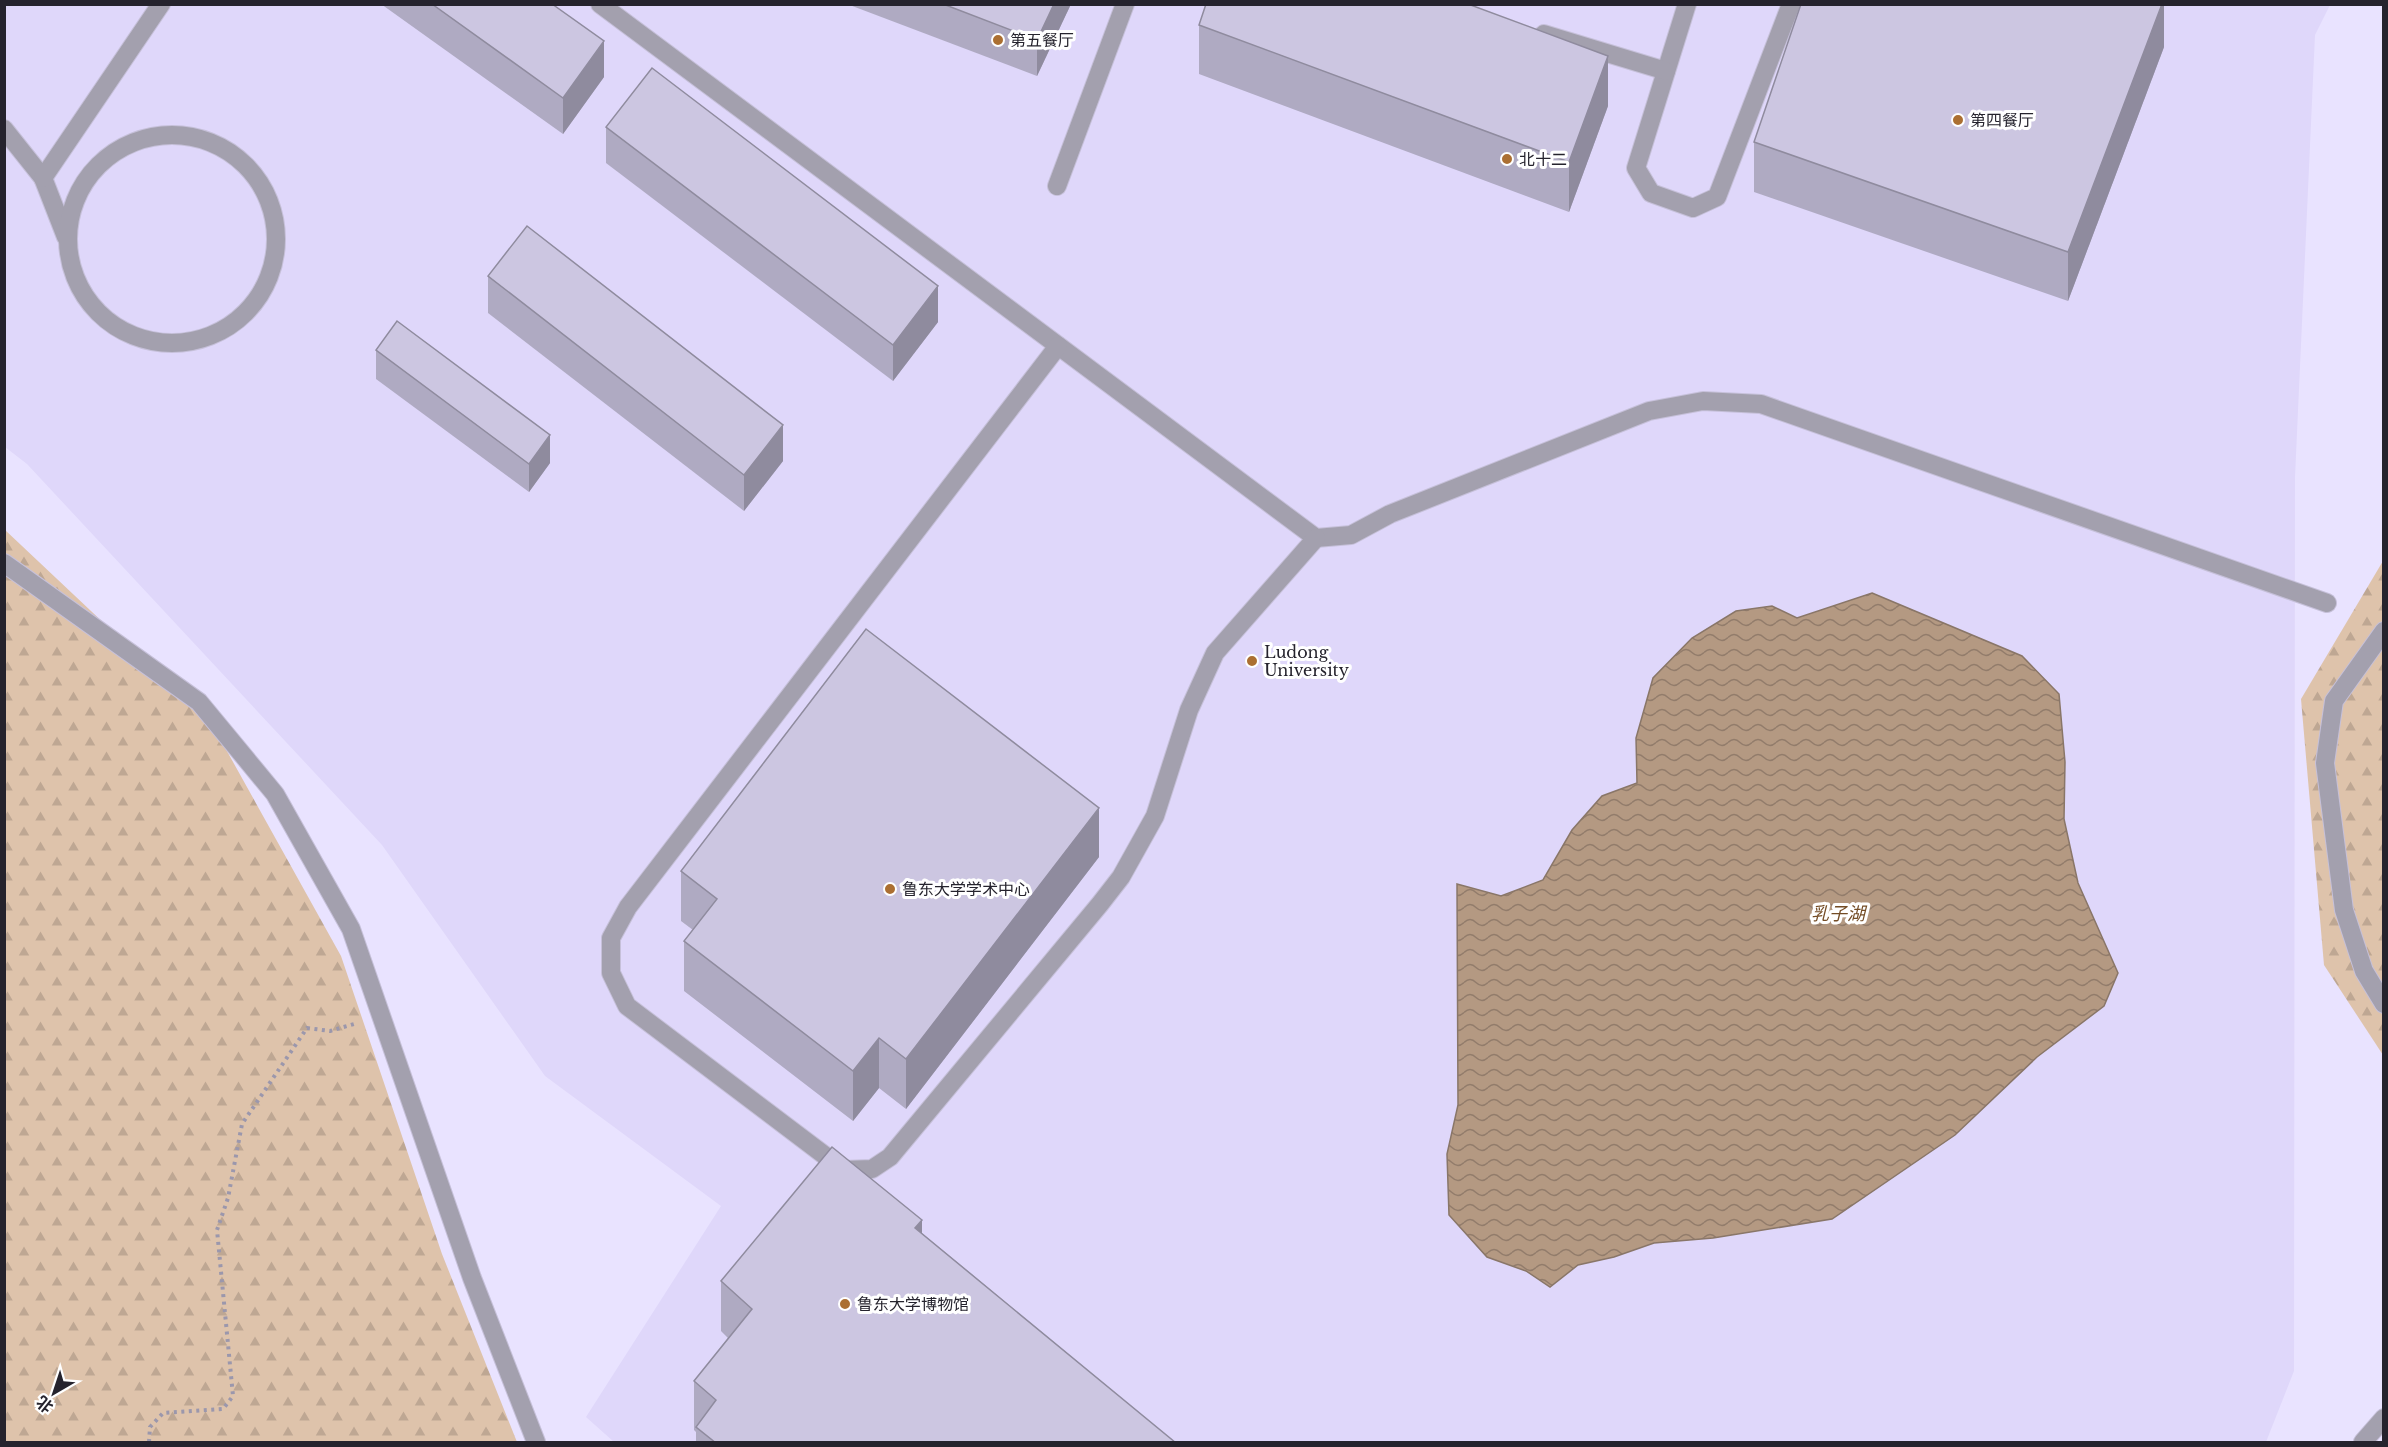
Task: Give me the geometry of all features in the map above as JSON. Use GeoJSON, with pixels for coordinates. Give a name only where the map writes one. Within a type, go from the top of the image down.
{"type":"FeatureCollection","features":[{"type":"Feature","properties":{"kind":"street"},"geometry":{"type":"LineString","coordinates":[[43,178],[161,4]]}},
{"type":"Feature","properties":{"kind":"street"},"geometry":{"type":"LineString","coordinates":[[600,4],[1316,538],[1351,535],[1389,514],[1649,411],[1703,401],[1761,404],[2327,603]]}},
{"type":"Feature","properties":{"kind":"street"},"geometry":{"type":"LineString","coordinates":[[1057,186],[1125,4]]}},
{"type":"Feature","properties":{"kind":"street"},"geometry":{"type":"LineString","coordinates":[[1687,4],[1636,168],[1651,193],[1693,208],[1717,197],[1791,4]]}},
{"type":"Feature","properties":{"kind":"street"},"geometry":{"type":"LineString","coordinates":[[1522,28],[1666,71]]}},
{"type":"Feature","properties":{"kind":"street"},"geometry":{"type":"LineString","coordinates":[[4,129],[43,178],[67,238],[73,272],[79,287],[93,308],[112,325],[134,337],[159,343],[184,343],[208,337],[230,326],[250,309],[264,289],[270,273],[276,240],[273,215],[250,171],[231,154],[209,142],[184,136],[159,136],[135,142],[112,153],[94,170],[80,190],[70,214],[67,238]]}},
{"type":"Feature","properties":{"kind":"street"},"geometry":{"type":"LineString","coordinates":[[1058,346],[628,907],[611,938],[611,973],[627,1006],[844,1170],[872,1169],[890,1156],[1121,877],[1155,816],[1189,711],[1215,653],[1316,538]]}},
{"type":"Feature","properties":{"kind":"street"},"geometry":{"type":"LineString","coordinates":[[4,563],[199,702],[275,794],[351,929],[472,1278],[536,1443]]}},
{"type":"Feature","properties":{"kind":"street"},"geometry":{"type":"LineString","coordinates":[[2384,631],[2334,701],[2325,764],[2344,910],[2364,971],[2384,1004]]}},
{"type":"Feature","properties":{"kind":"street"},"geometry":{"type":"LineString","coordinates":[[2363,1443],[2384,1418]]}},
{"type":"Feature","properties":{"kind":"path"},"geometry":{"type":"LineString","coordinates":[[149,1443],[150,1427],[163,1413],[223,1409],[233,1396],[217,1230],[228,1198],[242,1124],[307,1028],[330,1031],[380,1016]]}},
{"type":"Feature","properties":{"kind":"shaded area","name":"Ludong University"},"geometry":{"type":"Polygon","coordinates":[[[4,5],[2330,5],[2315,35],[2295,477],[2294,1371],[2266,1442],[614,1442],[586,1417],[721,1206],[545,1076],[382,845],[27,464],[5,447],[4,5]]]}},
{"type":"Feature","properties":{"kind":"green space"},"geometry":{"type":"Polygon","coordinates":[[[4,529],[213,726],[341,956],[442,1254],[517,1442],[5,1442],[4,529]]]}},
{"type":"Feature","properties":{"kind":"green space"},"geometry":{"type":"Polygon","coordinates":[[[2383,561],[2383,1055],[2324,965],[2301,699],[2383,561]]]}},
{"type":"Feature","properties":{"kind":"water","name":"乳子湖"},"geometry":{"type":"Polygon","coordinates":[[[1872,593],[2022,656],[2059,694],[2065,762],[2064,819],[2078,883],[2118,973],[2104,1006],[2037,1057],[1955,1135],[1832,1219],[1713,1238],[1654,1243],[1614,1257],[1578,1265],[1550,1287],[1526,1271],[1487,1257],[1449,1215],[1447,1154],[1458,1105],[1457,884],[1501,896],[1543,880],[1572,830],[1602,796],[1637,783],[1636,738],[1653,678],[1692,638],[1736,611],[1772,606],[1797,618],[1872,593]]]}},
{"type":"Feature","properties":{"kind":"building"},"geometry":{"type":"Polygon","coordinates":[[[432,4],[552,4],[604,41],[563,98],[432,4]]]}},
{"type":"Feature","properties":{"kind":"building"},"geometry":{"type":"Polygon","coordinates":[[[943,4],[1054,4],[1037,40],[943,4]]]}},
{"type":"Feature","properties":{"kind":"building"},"geometry":{"type":"Polygon","coordinates":[[[1206,4],[1468,4],[1608,56],[1569,162],[1199,25],[1206,4]]]}},
{"type":"Feature","properties":{"kind":"building","name":"第四餐厅"},"geometry":{"type":"Polygon","coordinates":[[[1801,4],[2162,4],[2068,252],[1754,142],[1801,4]]]}},
{"type":"Feature","properties":{"kind":"building"},"geometry":{"type":"Polygon","coordinates":[[[652,68],[938,286],[893,345],[606,127],[652,68]]]}},
{"type":"Feature","properties":{"kind":"building"},"geometry":{"type":"Polygon","coordinates":[[[527,226],[783,425],[744,475],[488,276],[527,226]]]}},
{"type":"Feature","properties":{"kind":"building"},"geometry":{"type":"Polygon","coordinates":[[[397,321],[550,435],[529,464],[376,350],[397,321]]]}},
{"type":"Feature","properties":{"kind":"building","name":"鲁东大学学术中心"},"geometry":{"type":"Polygon","coordinates":[[[866,629],[1099,808],[906,1059],[879,1038],[853,1071],[684,941],[717,899],[681,871],[866,629]]]}},
{"type":"Feature","properties":{"kind":"building","name":"鲁东大学博物馆"},"geometry":{"type":"Polygon","coordinates":[[[832,1147],[922,1220],[915,1228],[1176,1443],[716,1443],[696,1427],[716,1400],[694,1381],[752,1309],[721,1281],[832,1147]]]}},
{"type":"Feature","properties":{"kind":"place","name":"第五餐厅"},"geometry":{"type":"Point","coordinates":[998,40]}},
{"type":"Feature","properties":{"kind":"place","name":"第四餐厅"},"geometry":{"type":"Point","coordinates":[1958,120]}},
{"type":"Feature","properties":{"kind":"place","name":"北十二"},"geometry":{"type":"Point","coordinates":[1507,159]}},
{"type":"Feature","properties":{"kind":"place","name":"Ludong University"},"geometry":{"type":"Point","coordinates":[1252,661]}},
{"type":"Feature","properties":{"kind":"place","name":"鲁东大学学术中心"},"geometry":{"type":"Point","coordinates":[890,889]}},
{"type":"Feature","properties":{"kind":"place","name":"鲁东大学博物馆"},"geometry":{"type":"Point","coordinates":[845,1304]}}]}
